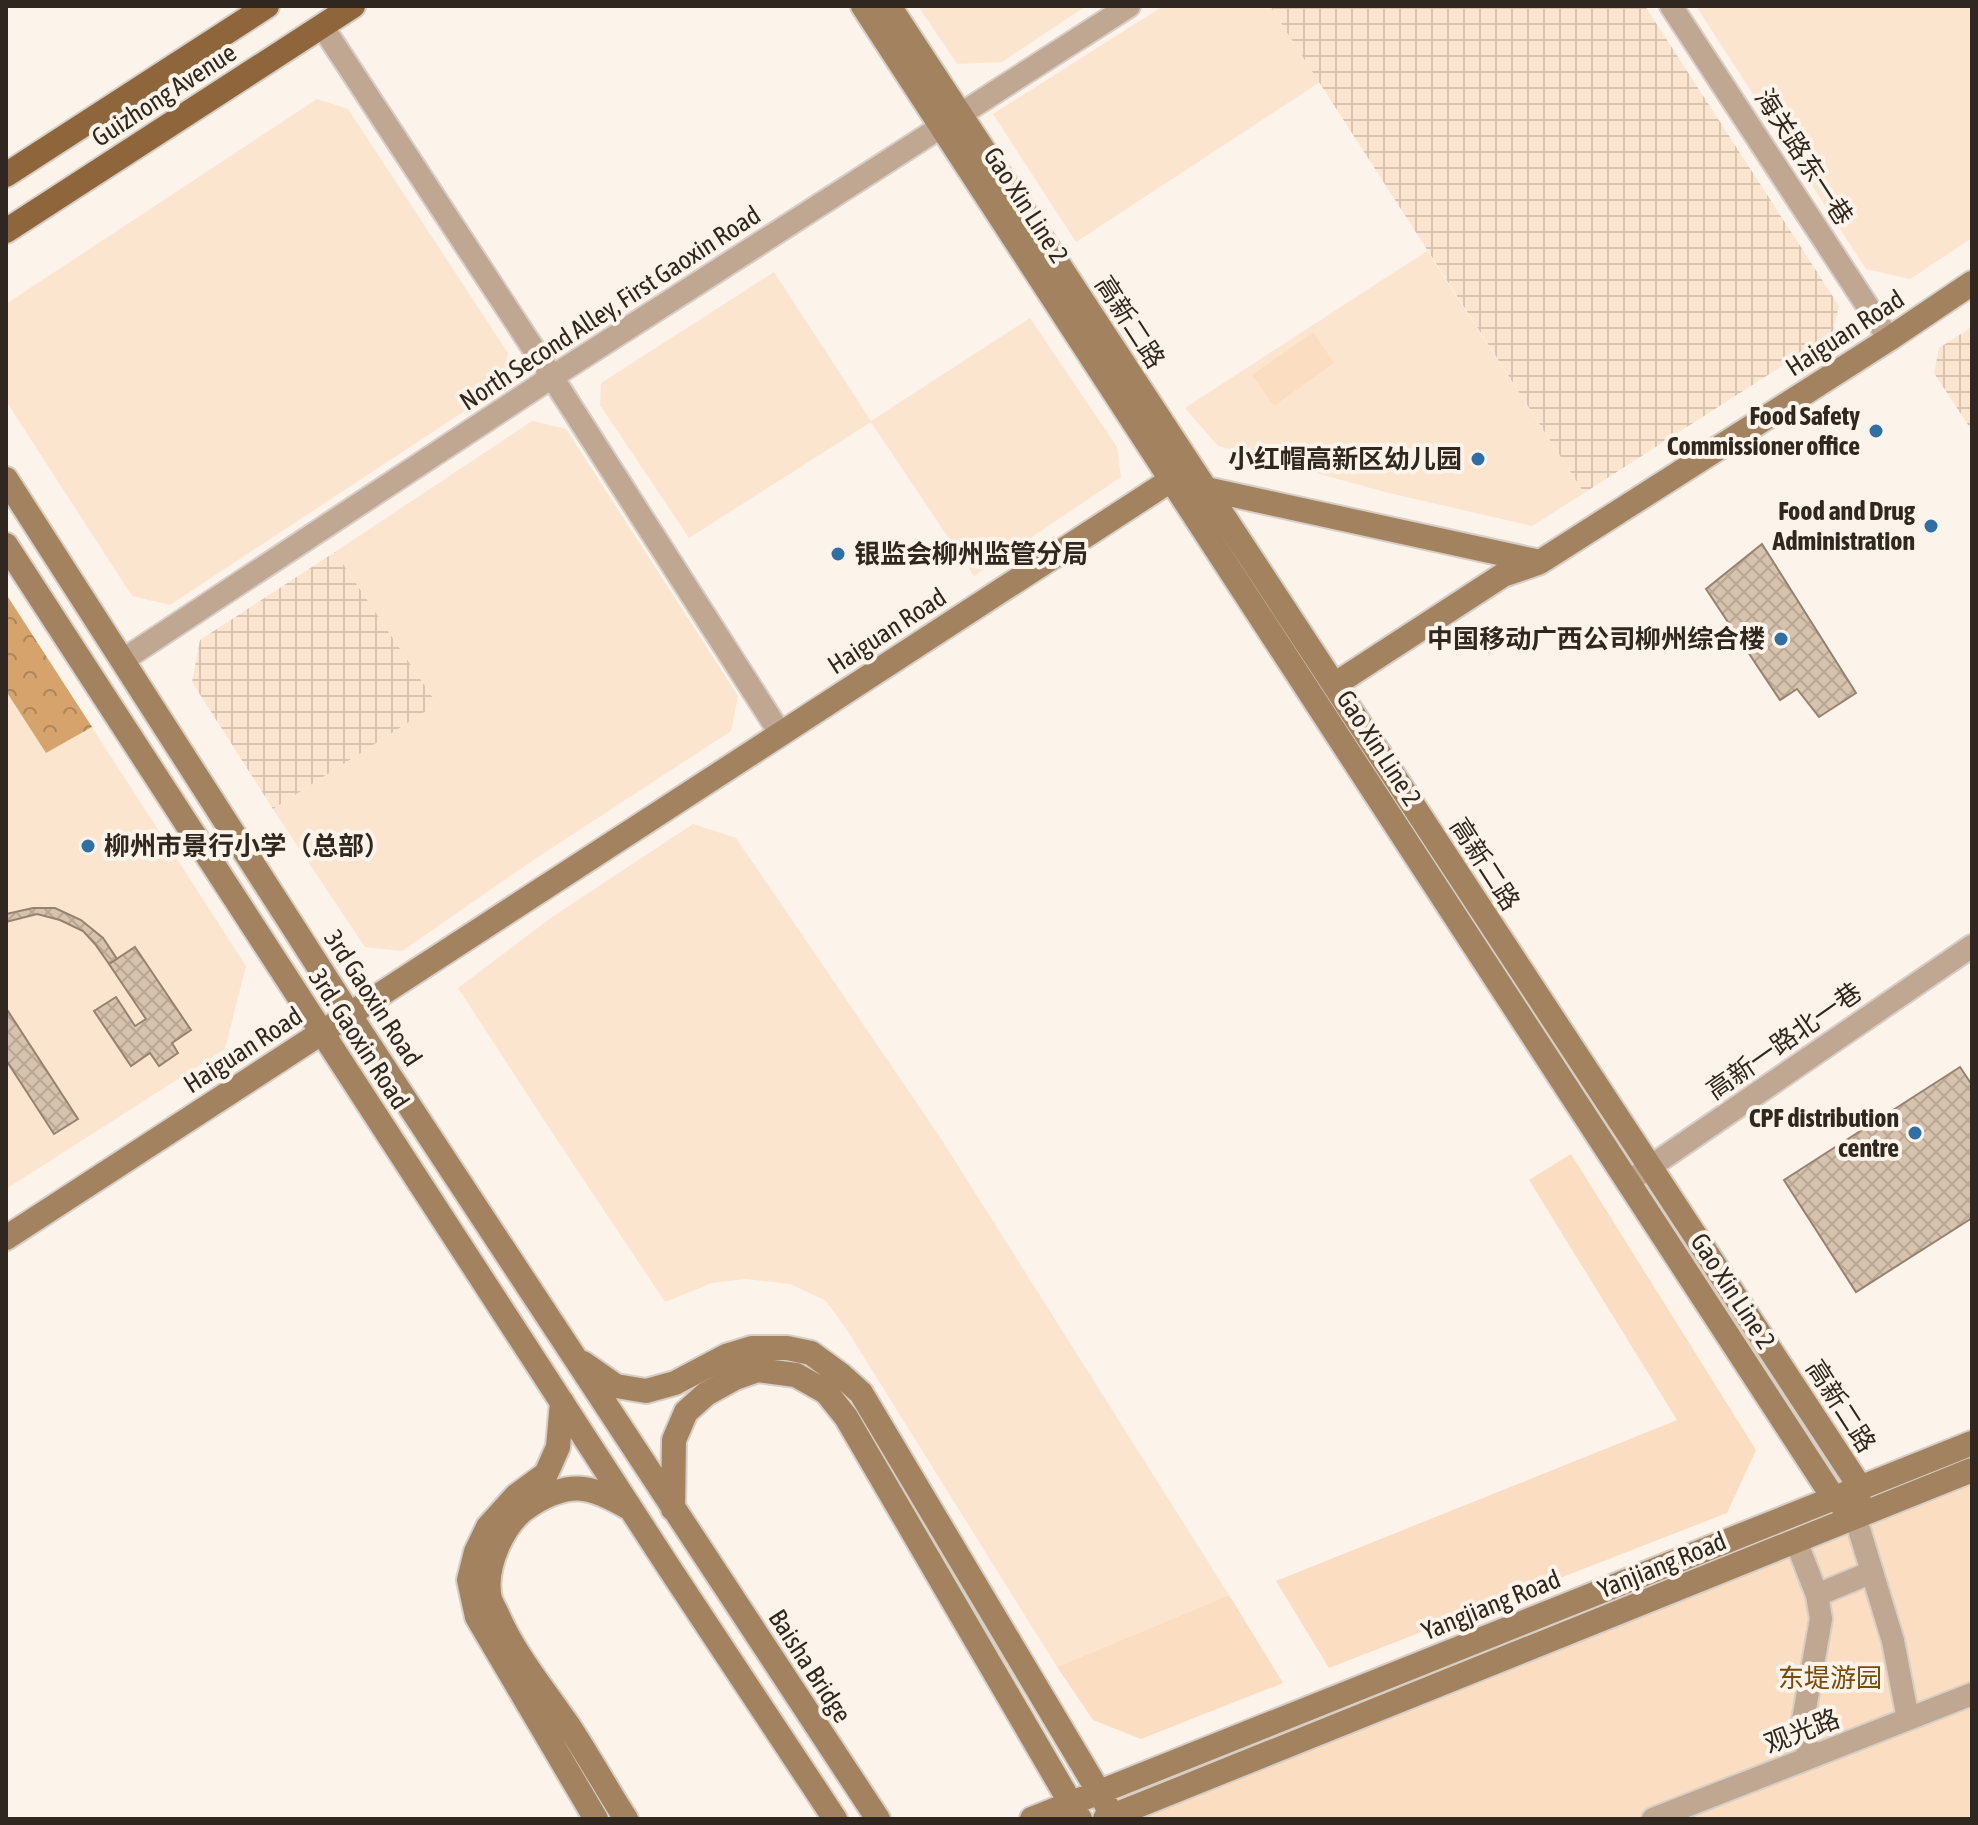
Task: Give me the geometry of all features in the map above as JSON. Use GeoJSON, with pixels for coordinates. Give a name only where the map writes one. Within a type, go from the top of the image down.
{"type":"FeatureCollection","features":[{"type":"Feature","properties":{"kind":"main road","name":"Guizhong Avenue"},"geometry":{"type":"LineString","coordinates":[[6,175],[267,6]]}},
{"type":"Feature","properties":{"kind":"main road","name":"Guizhong Avenue"},"geometry":{"type":"LineString","coordinates":[[6,231],[353,6]]}},
{"type":"Feature","properties":{"kind":"main road","name":"Gao Xin Line 2"},"geometry":{"type":"LineString","coordinates":[[863,6],[951,120],[1171,480],[1833,1497],[1855,1516]]}},
{"type":"Feature","properties":{"kind":"main road","name":"高新二路"},"geometry":{"type":"LineString","coordinates":[[889,6],[951,120],[1206,489],[1860,1487],[1855,1516]]}},
{"type":"Feature","properties":{"kind":"main road","name":"Haiguan Road"},"geometry":{"type":"LineString","coordinates":[[1339,692],[1503,575],[1540,562],[1972,283]]}},
{"type":"Feature","properties":{"kind":"main road","name":"3rd Gaoxin Road"},"geometry":{"type":"LineString","coordinates":[[6,479],[349,1014],[696,1545]]}},
{"type":"Feature","properties":{"kind":"main road","name":"Haiguan Road"},"geometry":{"type":"LineString","coordinates":[[6,1238],[1171,480]]}},
{"type":"Feature","properties":{"kind":"main road"},"geometry":{"type":"LineString","coordinates":[[1171,480],[1540,562]]}},
{"type":"Feature","properties":{"kind":"main road","name":"3rd. Gaoxin Road"},"geometry":{"type":"LineString","coordinates":[[6,545],[631,1510],[835,1819]]}},
{"type":"Feature","properties":{"kind":"main road"},"geometry":{"type":"LineString","coordinates":[[572,1355],[616,1386],[646,1391],[675,1383],[726,1356],[752,1348],[787,1348],[811,1353],[841,1375],[861,1393],[1099,1792],[1109,1818]]}},
{"type":"Feature","properties":{"kind":"main road"},"geometry":{"type":"LineString","coordinates":[[673,1509],[674,1440],[686,1412],[706,1394],[758,1370],[796,1375],[826,1392],[846,1417],[1076,1811]]}},
{"type":"Feature","properties":{"kind":"main road"},"geometry":{"type":"LineString","coordinates":[[562,1402],[558,1447],[546,1474],[516,1496],[488,1527],[476,1552],[469,1580],[477,1617],[596,1819]]}},
{"type":"Feature","properties":{"kind":"main road","name":"Yangjiang Road"},"geometry":{"type":"LineString","coordinates":[[1032,1819],[1076,1811],[1099,1792],[1972,1443]]}},
{"type":"Feature","properties":{"kind":"main road","name":"Yanjiang Road"},"geometry":{"type":"LineString","coordinates":[[1109,1818],[1972,1470]]}},
{"type":"Feature","properties":{"kind":"main road"},"geometry":{"type":"LineString","coordinates":[[626,1819],[571,1729],[505,1631],[490,1599],[490,1567],[499,1542],[521,1510],[565,1489],[585,1488],[631,1510]]}},
{"type":"Feature","properties":{"kind":"main road","name":"Baisha Bridge"},"geometry":{"type":"LineString","coordinates":[[696,1545],[878,1819]]}},
{"type":"Feature","properties":{"kind":"street","name":"North Second Alley, First Gaoxin Road"},"geometry":{"type":"LineString","coordinates":[[123,660],[552,377],[1129,6]]}},
{"type":"Feature","properties":{"kind":"street","name":"海关路东一巷"},"geometry":{"type":"LineString","coordinates":[[1671,6],[1889,339]]}},
{"type":"Feature","properties":{"kind":"street"},"geometry":{"type":"LineString","coordinates":[[322,26],[780,733]]}},
{"type":"Feature","properties":{"kind":"street","name":"高新一路北一巷"},"geometry":{"type":"LineString","coordinates":[[1628,1182],[1972,946]]}},
{"type":"Feature","properties":{"kind":"street"},"geometry":{"type":"LineString","coordinates":[[1855,1516],[1893,1641],[1908,1719]]}},
{"type":"Feature","properties":{"kind":"street"},"geometry":{"type":"LineString","coordinates":[[1796,1541],[1817,1595],[1821,1619],[1803,1720],[1809,1758]]}},
{"type":"Feature","properties":{"kind":"street"},"geometry":{"type":"LineString","coordinates":[[1817,1595],[1872,1572]]}},
{"type":"Feature","properties":{"kind":"street","name":"观光路"},"geometry":{"type":"LineString","coordinates":[[1653,1819],[1972,1694]]}},
{"type":"Feature","properties":{"kind":"shaded area"},"geometry":{"type":"Polygon","coordinates":[[[918,6],[1086,6],[1002,62],[957,64],[918,6]]]}},
{"type":"Feature","properties":{"kind":"shaded area"},"geometry":{"type":"Polygon","coordinates":[[[1163,6],[1270,6],[1320,82],[1076,242],[993,114],[1163,6]]]}},
{"type":"Feature","properties":{"kind":"shaded area"},"geometry":{"type":"Polygon","coordinates":[[[1270,6],[1645,6],[1839,306],[1832,334],[1584,493],[1270,6]]]}},
{"type":"Feature","properties":{"kind":"shaded area"},"geometry":{"type":"Polygon","coordinates":[[[1696,6],[1972,6],[1972,238],[1910,279],[1866,269],[1696,6]]]}},
{"type":"Feature","properties":{"kind":"shaded area"},"geometry":{"type":"Polygon","coordinates":[[[317,99],[348,109],[508,353],[501,387],[170,605],[132,596],[6,401],[6,304],[317,99]]]}},
{"type":"Feature","properties":{"kind":"shaded area"},"geometry":{"type":"Polygon","coordinates":[[[1427,251],[1584,493],[1532,526],[1385,492],[1218,446],[1185,408],[1427,251]]]}},
{"type":"Feature","properties":{"kind":"shaded area"},"geometry":{"type":"Polygon","coordinates":[[[774,272],[871,421],[1030,318],[1117,447],[1121,477],[974,576],[871,422],[689,538],[600,405],[601,383],[774,272]]]}},
{"type":"Feature","properties":{"kind":"shaded area"},"geometry":{"type":"Polygon","coordinates":[[[1972,327],[1972,431],[1934,373],[1939,348],[1972,327]]]}},
{"type":"Feature","properties":{"kind":"shaded area"},"geometry":{"type":"Polygon","coordinates":[[[532,421],[566,429],[738,696],[731,731],[538,857],[402,951],[365,947],[273,809],[437,704],[335,552],[532,421]]]}},
{"type":"Feature","properties":{"kind":"shaded area"},"geometry":{"type":"Polygon","coordinates":[[[335,552],[437,704],[273,809],[192,682],[200,640],[335,552]]]}},
{"type":"Feature","properties":{"kind":"shaded area","name":"柳州市景行小学（总部）"},"geometry":{"type":"Polygon","coordinates":[[[6,594],[246,966],[225,1049],[6,1189],[6,594]]]}},
{"type":"Feature","properties":{"kind":"shaded area"},"geometry":{"type":"Polygon","coordinates":[[[693,824],[736,838],[938,1134],[1229,1595],[1057,1667],[826,1301],[790,1284],[746,1279],[712,1283],[665,1302],[458,988],[552,917],[693,824]]]}},
{"type":"Feature","properties":{"kind":"green space"},"geometry":{"type":"Polygon","coordinates":[[[1313,332],[1334,363],[1274,406],[1252,375],[1313,332]]]}},
{"type":"Feature","properties":{"kind":"green space"},"geometry":{"type":"Polygon","coordinates":[[[6,594],[92,727],[46,753],[6,691],[6,594]]]}},
{"type":"Feature","properties":{"kind":"green space"},"geometry":{"type":"Polygon","coordinates":[[[1571,1154],[1756,1450],[1727,1513],[1329,1668],[1276,1581],[1677,1420],[1529,1180],[1571,1154]]]}},
{"type":"Feature","properties":{"kind":"green space","name":"东堤游园"},"geometry":{"type":"Polygon","coordinates":[[[1972,1470],[1972,1819],[1105,1819],[1972,1470]]]}},
{"type":"Feature","properties":{"kind":"green space"},"geometry":{"type":"Polygon","coordinates":[[[1229,1595],[1283,1683],[1141,1739],[1093,1720],[1057,1667],[1229,1595]]]}},
{"type":"Feature","properties":{"kind":"building","name":"中国移动广西公司柳州综合楼"},"geometry":{"type":"Polygon","coordinates":[[[1762,544],[1856,693],[1819,717],[1797,689],[1780,700],[1706,589],[1762,544]]]}},
{"type":"Feature","properties":{"kind":"building"},"geometry":{"type":"Polygon","coordinates":[[[33,908],[55,908],[81,920],[103,938],[117,959],[109,964],[83,931],[60,920],[37,914],[6,922],[6,914],[33,908]]]}},
{"type":"Feature","properties":{"kind":"building"},"geometry":{"type":"Polygon","coordinates":[[[135,947],[191,1030],[172,1043],[178,1053],[159,1066],[150,1053],[131,1066],[94,1011],[116,997],[135,1026],[146,1019],[109,964],[135,947]]]}},
{"type":"Feature","properties":{"kind":"building"},"geometry":{"type":"Polygon","coordinates":[[[6,1008],[78,1119],[54,1134],[6,1060],[6,1008]]]}},
{"type":"Feature","properties":{"kind":"building","name":"CPF distribution centre"},"geometry":{"type":"Polygon","coordinates":[[[1960,1067],[1972,1085],[1972,1218],[1856,1292],[1784,1180],[1960,1067]]]}},
{"type":"Feature","properties":{"kind":"place","name":"Food Safety Commissioner office"},"geometry":{"type":"Point","coordinates":[1876,431]}},
{"type":"Feature","properties":{"kind":"place","name":"小红帽高新区幼儿园"},"geometry":{"type":"Point","coordinates":[1478,459]}},
{"type":"Feature","properties":{"kind":"place","name":"Food and Drug Administration"},"geometry":{"type":"Point","coordinates":[1931,526]}},
{"type":"Feature","properties":{"kind":"place","name":"银监会柳州监管分局"},"geometry":{"type":"Point","coordinates":[838,554]}},
{"type":"Feature","properties":{"kind":"place","name":"中国移动广西公司柳州综合楼"},"geometry":{"type":"Point","coordinates":[1781,639]}},
{"type":"Feature","properties":{"kind":"place","name":"柳州市景行小学（总部）"},"geometry":{"type":"Point","coordinates":[88,846]}},
{"type":"Feature","properties":{"kind":"place","name":"CPF distribution centre"},"geometry":{"type":"Point","coordinates":[1915,1133]}}]}
